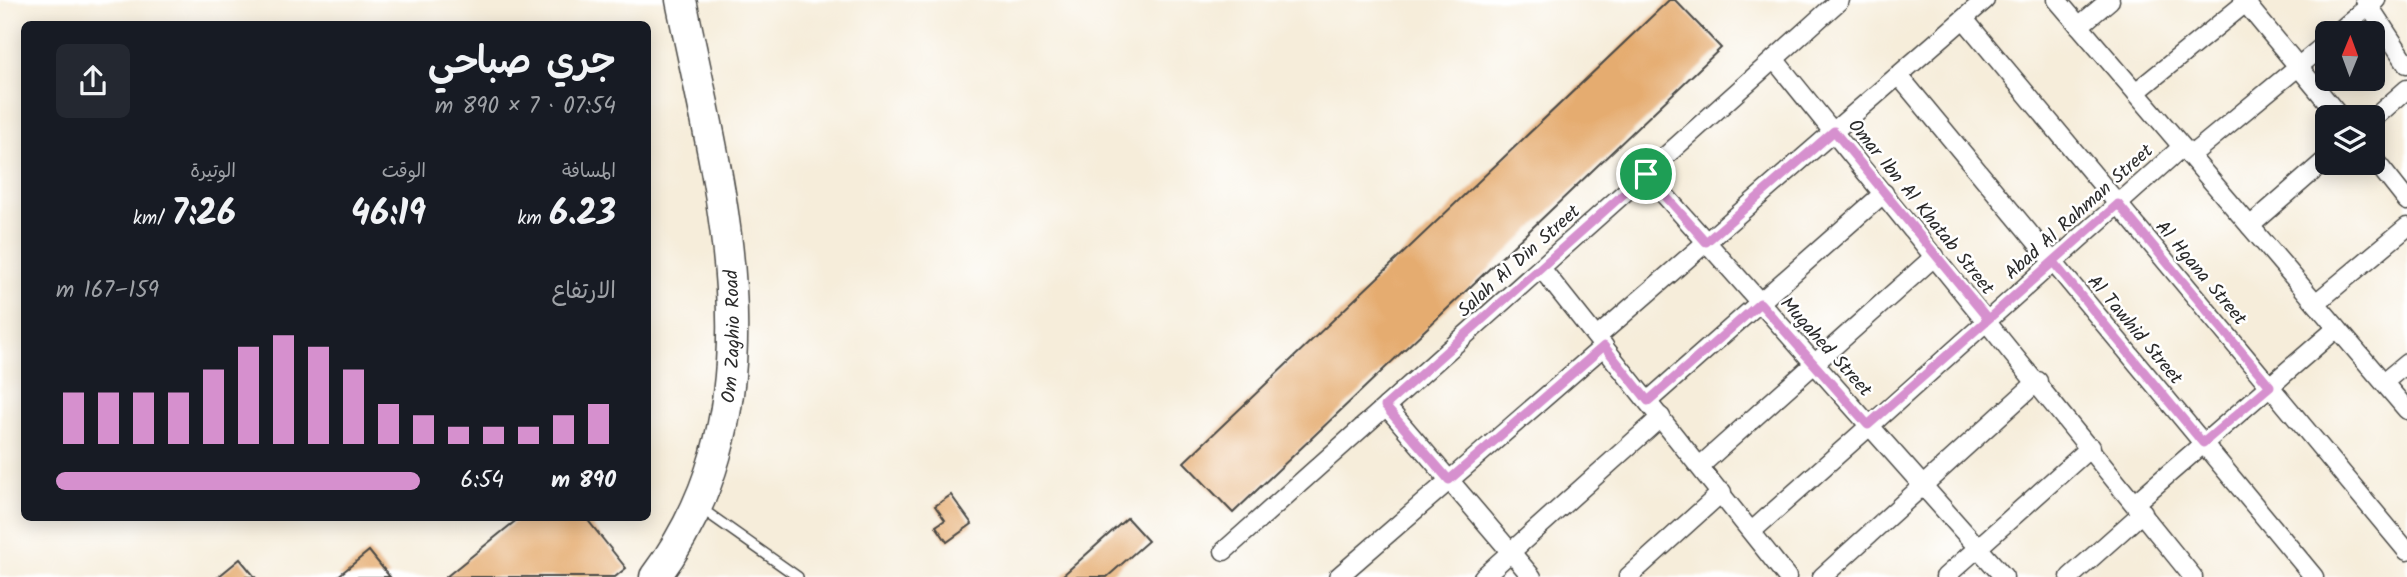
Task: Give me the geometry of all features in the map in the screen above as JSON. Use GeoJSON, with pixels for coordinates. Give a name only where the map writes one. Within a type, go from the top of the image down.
{"type":"FeatureCollection","features":[{"type":"Feature","properties":{"kind":"main road","name":"Om Zaghio Road"},"geometry":{"type":"LineString","coordinates":[[655,577],[672,554],[698,506],[720,436],[731,363],[733,290],[725,217],[681,0]]}},
{"type":"Feature","properties":{"kind":"street","name":"Salah Al Din Street"},"geometry":{"type":"LineString","coordinates":[[1224,551],[1840,0]]}},
{"type":"Feature","properties":{"kind":"street"},"geometry":{"type":"LineString","coordinates":[[1338,577],[1449,480],[1706,242],[1984,0]]}},
{"type":"Feature","properties":{"kind":"street"},"geometry":{"type":"LineString","coordinates":[[2057,0],[2407,410]]}},
{"type":"Feature","properties":{"kind":"street"},"geometry":{"type":"LineString","coordinates":[[2079,26],[2110,0]]}},
{"type":"Feature","properties":{"kind":"street"},"geometry":{"type":"LineString","coordinates":[[2136,92],[2246,1],[2330,105]]}},
{"type":"Feature","properties":{"kind":"street"},"geometry":{"type":"LineString","coordinates":[[2350,21],[2370,2],[2407,64]]}},
{"type":"Feature","properties":{"kind":"street","name":"Al Hgana Street"},"geometry":{"type":"LineString","coordinates":[[1964,19],[2407,551]]}},
{"type":"Feature","properties":{"kind":"street","name":"Abad Al Rahman Street"},"geometry":{"type":"LineString","coordinates":[[1752,531],[2118,204],[2315,52]]}},
{"type":"Feature","properties":{"kind":"street","name":"Omar Ibn Al Khatab Street"},"geometry":{"type":"LineString","coordinates":[[1774,59],[1988,319],[2193,577]]}},
{"type":"Feature","properties":{"kind":"street","name":"Al Tawhid Street"},"geometry":{"type":"LineString","coordinates":[[1899,76],[2314,577]]}},
{"type":"Feature","properties":{"kind":"street"},"geometry":{"type":"LineString","coordinates":[[2385,108],[2407,89]]}},
{"type":"Feature","properties":{"kind":"street"},"geometry":{"type":"LineString","coordinates":[[2250,226],[2315,169]]}},
{"type":"Feature","properties":{"kind":"street"},"geometry":{"type":"LineString","coordinates":[[2385,173],[2407,201]]}},
{"type":"Feature","properties":{"kind":"street","name":"Mugahed Street"},"geometry":{"type":"LineString","coordinates":[[1646,174],[2004,577]]}},
{"type":"Feature","properties":{"kind":"street"},"geometry":{"type":"LineString","coordinates":[[1648,401],[1884,193]]}},
{"type":"Feature","properties":{"kind":"street"},"geometry":{"type":"LineString","coordinates":[[2316,303],[2407,228]]}},
{"type":"Feature","properties":{"kind":"street"},"geometry":{"type":"LineString","coordinates":[[1700,466],[1935,256]]}},
{"type":"Feature","properties":{"kind":"street"},"geometry":{"type":"LineString","coordinates":[[1541,268],[1752,531],[1784,576]]}},
{"type":"Feature","properties":{"kind":"street"},"geometry":{"type":"LineString","coordinates":[[2070,577],[2203,443],[2337,328]]}},
{"type":"Feature","properties":{"kind":"street"},"geometry":{"type":"LineString","coordinates":[[2384,382],[2407,363]]}},
{"type":"Feature","properties":{"kind":"street"},"geometry":{"type":"LineString","coordinates":[[1822,577],[2038,381]]}},
{"type":"Feature","properties":{"kind":"street"},"geometry":{"type":"LineString","coordinates":[[1385,406],[1532,577]]}},
{"type":"Feature","properties":{"kind":"street"},"geometry":{"type":"LineString","coordinates":[[1483,577],[1661,417]]}},
{"type":"Feature","properties":{"kind":"street"},"geometry":{"type":"LineString","coordinates":[[1945,577],[2091,447]]}},
{"type":"Feature","properties":{"kind":"street"},"geometry":{"type":"LineString","coordinates":[[1628,577],[1721,492]]}},
{"type":"Feature","properties":{"kind":"lane"},"geometry":{"type":"LineString","coordinates":[[698,506],[798,577]]}},
{"type":"Feature","properties":{"kind":"building"},"geometry":{"type":"Polygon","coordinates":[[[1669,0],[1675,0],[1721,48],[1233,513],[1184,462],[1669,0]]]}},
{"type":"Feature","properties":{"kind":"building"},"geometry":{"type":"Polygon","coordinates":[[[951,495],[972,524],[947,542],[936,526],[945,520],[935,506],[951,495]]]}},
{"type":"Feature","properties":{"kind":"building"},"geometry":{"type":"Polygon","coordinates":[[[1127,518],[1148,541],[1107,577],[1061,577],[1127,518]]]}},
{"type":"Feature","properties":{"kind":"building"},"geometry":{"type":"Polygon","coordinates":[[[515,521],[588,521],[626,568],[615,577],[446,577],[515,521]]]}},
{"type":"Feature","properties":{"kind":"building"},"geometry":{"type":"Polygon","coordinates":[[[369,551],[390,577],[337,577],[369,551]]]}},
{"type":"Feature","properties":{"kind":"building"},"geometry":{"type":"Polygon","coordinates":[[[240,559],[255,577],[218,577],[240,559]]]}},
{"type":"Feature","properties":{"kind":"route"},"geometry":{"type":"LineString","coordinates":[[1834,131],[1988,319],[2118,204],[2270,386],[2203,443],[2053,262],[1868,425],[1760,303],[1648,401],[1604,346],[1449,480],[1385,406],[1646,174],[1706,242],[1834,131]]}}]}
